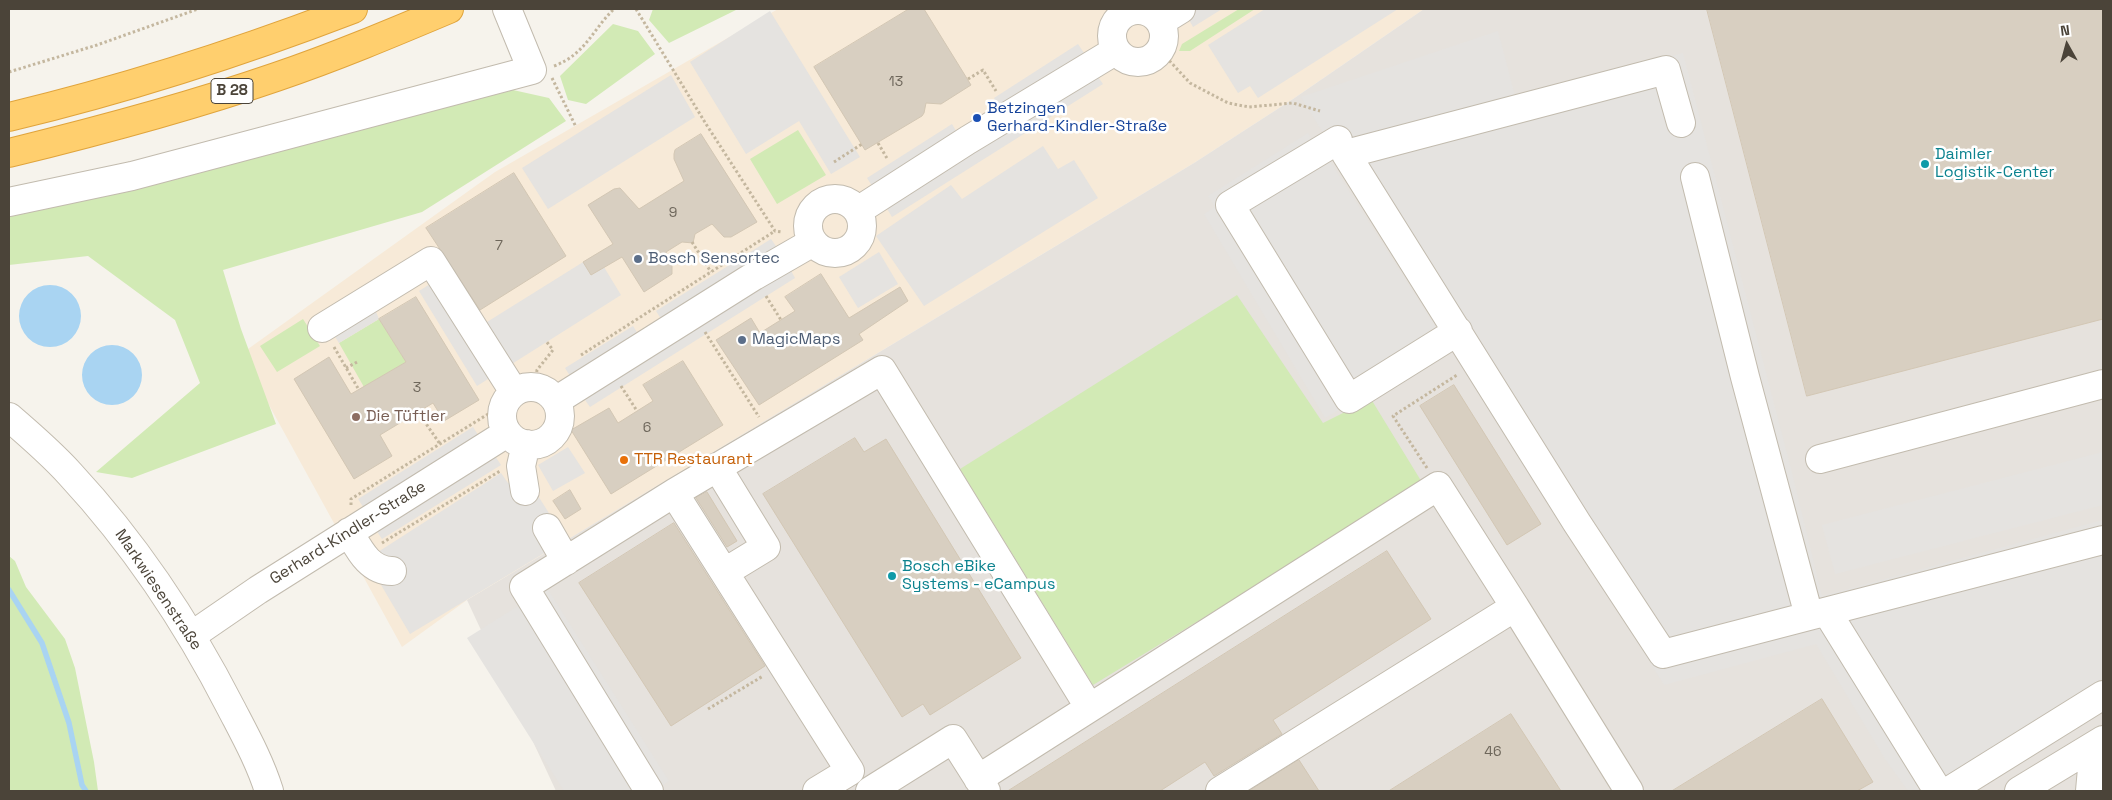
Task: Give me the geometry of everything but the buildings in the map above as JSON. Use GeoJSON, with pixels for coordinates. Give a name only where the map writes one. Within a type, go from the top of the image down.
{"type":"FeatureCollection","features":[{"type":"Feature","properties":{"kind":"highway","name":"B 28"},"geometry":{"type":"LineString","coordinates":[[9,117],[108,91],[233,53],[353,9]]}},
{"type":"Feature","properties":{"kind":"highway","name":"B 28"},"geometry":{"type":"LineString","coordinates":[[9,153],[123,124],[276,78],[449,9]]}},
{"type":"Feature","properties":{"kind":"street"},"geometry":{"type":"LineString","coordinates":[[1131,11],[1145,11],[1170,15],[1163,31],[1163,44],[1159,52],[1152,58],[1135,62],[1124,58],[1116,50],[1112,32],[1118,20],[1124,14],[1131,11]]}},
{"type":"Feature","properties":{"kind":"street"},"geometry":{"type":"LineString","coordinates":[[9,202],[132,176],[539,69],[512,18]]}},
{"type":"Feature","properties":{"kind":"street"},"geometry":{"type":"LineString","coordinates":[[859,210],[968,140],[1116,50]]}},
{"type":"Feature","properties":{"kind":"street"},"geometry":{"type":"LineString","coordinates":[[1680,123],[1666,70],[1346,154],[1577,523],[1662,654],[2103,540]]}},
{"type":"Feature","properties":{"kind":"street"},"geometry":{"type":"LineString","coordinates":[[1338,140],[1230,206],[1349,399],[1458,332]]}},
{"type":"Feature","properties":{"kind":"street"},"geometry":{"type":"LineString","coordinates":[[1695,178],[1745,377],[1818,614],[1938,791]]}},
{"type":"Feature","properties":{"kind":"street"},"geometry":{"type":"LineString","coordinates":[[834,198],[845,200],[859,210],[863,225],[856,245],[847,251],[836,254],[807,245],[810,216],[815,207],[824,201],[834,198]]}},
{"type":"Feature","properties":{"kind":"street"},"geometry":{"type":"LineString","coordinates":[[511,387],[529,386],[546,390],[557,400],[754,276],[807,245]]}},
{"type":"Feature","properties":{"kind":"street"},"geometry":{"type":"LineString","coordinates":[[322,328],[431,261],[511,387]]}},
{"type":"Feature","properties":{"kind":"street"},"geometry":{"type":"LineString","coordinates":[[649,791],[524,587],[674,493],[882,370],[1089,707]]}},
{"type":"Feature","properties":{"kind":"street"},"geometry":{"type":"LineString","coordinates":[[1820,458],[2103,384]]}},
{"type":"Feature","properties":{"kind":"street"},"geometry":{"type":"LineString","coordinates":[[511,387],[502,412],[503,423],[519,444],[525,490]]}},
{"type":"Feature","properties":{"kind":"street","name":"Gerhard-Kindler-Straße"},"geometry":{"type":"LineString","coordinates":[[191,636],[447,455],[519,444],[539,444],[550,438],[558,428],[561,416],[557,400]]}},
{"type":"Feature","properties":{"kind":"street","name":"Markwiesenstraße"},"geometry":{"type":"LineString","coordinates":[[9,416],[70,473],[138,556],[191,636],[216,678],[253,750],[269,791]]}},
{"type":"Feature","properties":{"kind":"street"},"geometry":{"type":"LineString","coordinates":[[717,467],[766,547],[725,572]]}},
{"type":"Feature","properties":{"kind":"street"},"geometry":{"type":"LineString","coordinates":[[870,791],[953,739],[982,785],[1089,707],[1438,486],[1629,791]]}},
{"type":"Feature","properties":{"kind":"street"},"geometry":{"type":"LineString","coordinates":[[674,493],[850,771],[817,791]]}},
{"type":"Feature","properties":{"kind":"street"},"geometry":{"type":"LineString","coordinates":[[353,523],[359,549],[374,568],[392,571]]}},
{"type":"Feature","properties":{"kind":"street"},"geometry":{"type":"LineString","coordinates":[[547,528],[566,561]]}},
{"type":"Feature","properties":{"kind":"street"},"geometry":{"type":"LineString","coordinates":[[1220,791],[1515,608]]}},
{"type":"Feature","properties":{"kind":"street"},"geometry":{"type":"LineString","coordinates":[[1948,791],[2103,695]]}},
{"type":"Feature","properties":{"kind":"street"},"geometry":{"type":"LineString","coordinates":[[2019,791],[2099,743]]}},
{"type":"Feature","properties":{"kind":"street"},"geometry":{"type":"LineString","coordinates":[[2090,791],[2099,743]]}},
{"type":"Feature","properties":{"kind":"path"},"geometry":{"type":"LineString","coordinates":[[9,72],[97,45],[198,9]]}},
{"type":"Feature","properties":{"kind":"path"},"geometry":{"type":"LineString","coordinates":[[576,127],[539,69],[575,55],[614,9]]}},
{"type":"Feature","properties":{"kind":"path"},"geometry":{"type":"LineString","coordinates":[[636,9],[706,124],[775,231]]}},
{"type":"Feature","properties":{"kind":"path"},"geometry":{"type":"LineString","coordinates":[[1166,57],[1190,83],[1228,103],[1249,107],[1293,103],[1320,111]]}},
{"type":"Feature","properties":{"kind":"path"},"geometry":{"type":"LineString","coordinates":[[968,79],[982,70],[996,91]]}},
{"type":"Feature","properties":{"kind":"path"},"geometry":{"type":"LineString","coordinates":[[878,143],[888,160]]}},
{"type":"Feature","properties":{"kind":"path"},"geometry":{"type":"LineString","coordinates":[[834,162],[862,144]]}},
{"type":"Feature","properties":{"kind":"path"},"geometry":{"type":"LineString","coordinates":[[578,357],[775,231],[787,233],[807,245]]}},
{"type":"Feature","properties":{"kind":"path"},"geometry":{"type":"LineString","coordinates":[[692,242],[712,272]]}},
{"type":"Feature","properties":{"kind":"path"},"geometry":{"type":"LineString","coordinates":[[754,276],[781,320]]}},
{"type":"Feature","properties":{"kind":"path"},"geometry":{"type":"LineString","coordinates":[[694,315],[760,418]]}},
{"type":"Feature","properties":{"kind":"path"},"geometry":{"type":"LineString","coordinates":[[322,328],[359,390]]}},
{"type":"Feature","properties":{"kind":"path"},"geometry":{"type":"LineString","coordinates":[[536,376],[536,370],[553,350],[546,341]]}},
{"type":"Feature","properties":{"kind":"path"},"geometry":{"type":"LineString","coordinates":[[346,368],[359,361]]}},
{"type":"Feature","properties":{"kind":"path"},"geometry":{"type":"LineString","coordinates":[[1438,486],[1393,416],[1477,362]]}},
{"type":"Feature","properties":{"kind":"path"},"geometry":{"type":"LineString","coordinates":[[609,368],[637,411]]}},
{"type":"Feature","properties":{"kind":"path"},"geometry":{"type":"LineString","coordinates":[[519,444],[381,544],[365,537],[353,523],[351,499],[447,455],[493,411],[496,398],[526,376],[545,378],[553,373]]}},
{"type":"Feature","properties":{"kind":"path"},"geometry":{"type":"LineString","coordinates":[[418,412],[447,455]]}},
{"type":"Feature","properties":{"kind":"path"},"geometry":{"type":"LineString","coordinates":[[708,709],[782,664]]}},
{"type":"Feature","properties":{"kind":"shaded area"},"geometry":{"type":"Polygon","coordinates":[[[778,9],[1424,9],[1293,99],[1194,163],[467,600],[402,647],[241,354],[495,172],[778,9]]]}},
{"type":"Feature","properties":{"kind":"shaded area"},"geometry":{"type":"Polygon","coordinates":[[[1198,9],[1222,9],[1193,27],[1187,16],[1198,9]]]}},
{"type":"Feature","properties":{"kind":"shaded area"},"geometry":{"type":"Polygon","coordinates":[[[1265,9],[1398,9],[1258,98],[1250,86],[1238,93],[1208,45],[1265,9]]]}},
{"type":"Feature","properties":{"kind":"shaded area"},"geometry":{"type":"Polygon","coordinates":[[[1424,9],[2103,9],[2103,791],[556,791],[467,600],[1194,163],[1293,99],[1424,9]]]}},
{"type":"Feature","properties":{"kind":"shaded area"},"geometry":{"type":"Polygon","coordinates":[[[770,11],[860,157],[831,174],[799,121],[746,154],[690,62],[770,11]]]}},
{"type":"Feature","properties":{"kind":"shaded area"},"geometry":{"type":"Polygon","coordinates":[[[1498,31],[1515,96],[1683,53],[1822,596],[2103,520],[2103,710],[1975,791],[1908,791],[1885,759],[1816,644],[1664,685],[1301,97],[1498,31]]]}},
{"type":"Feature","properties":{"kind":"shaded area"},"geometry":{"type":"Polygon","coordinates":[[[1078,44],[1086,56],[1000,110],[994,98],[1078,44]]]}},
{"type":"Feature","properties":{"kind":"shaded area"},"geometry":{"type":"Polygon","coordinates":[[[1096,74],[1103,84],[892,217],[886,207],[1096,74]]]}},
{"type":"Feature","properties":{"kind":"shaded area"},"geometry":{"type":"Polygon","coordinates":[[[671,75],[695,117],[548,209],[522,168],[671,75]]]}},
{"type":"Feature","properties":{"kind":"shaded area"},"geometry":{"type":"Polygon","coordinates":[[[952,124],[959,136],[874,189],[867,178],[952,124]]]}},
{"type":"Feature","properties":{"kind":"shaded area"},"geometry":{"type":"Polygon","coordinates":[[[1308,133],[1314,143],[1317,141],[1448,346],[1325,418],[1204,214],[1215,207],[1208,196],[1308,133]]]}},
{"type":"Feature","properties":{"kind":"shaded area"},"geometry":{"type":"Polygon","coordinates":[[[1043,146],[1058,169],[1074,160],[1098,198],[924,306],[876,236],[951,185],[962,199],[1043,146]]]}},
{"type":"Feature","properties":{"kind":"shaded area"},"geometry":{"type":"Polygon","coordinates":[[[771,239],[778,249],[663,322],[656,311],[771,239]]]}},
{"type":"Feature","properties":{"kind":"shaded area"},"geometry":{"type":"Polygon","coordinates":[[[879,252],[898,284],[858,308],[839,277],[879,252]]]}},
{"type":"Feature","properties":{"kind":"shaded area"},"geometry":{"type":"Polygon","coordinates":[[[596,254],[621,295],[477,386],[419,291],[438,279],[471,332],[596,254]]]}},
{"type":"Feature","properties":{"kind":"shaded area"},"geometry":{"type":"Polygon","coordinates":[[[789,267],[795,278],[590,407],[583,397],[789,267]]]}},
{"type":"Feature","properties":{"kind":"shaded area"},"geometry":{"type":"Polygon","coordinates":[[[374,307],[379,319],[339,343],[332,332],[374,307]]]}},
{"type":"Feature","properties":{"kind":"shaded area"},"geometry":{"type":"Polygon","coordinates":[[[633,326],[640,337],[572,379],[565,368],[633,326]]]}},
{"type":"Feature","properties":{"kind":"shaded area"},"geometry":{"type":"Polygon","coordinates":[[[473,427],[480,438],[365,510],[358,499],[473,427]]]}},
{"type":"Feature","properties":{"kind":"shaded area"},"geometry":{"type":"Polygon","coordinates":[[[568,447],[585,473],[553,491],[538,465],[568,447]]]}},
{"type":"Feature","properties":{"kind":"shaded area"},"geometry":{"type":"Polygon","coordinates":[[[2103,452],[2103,505],[1835,574],[1822,525],[2103,452]]]}},
{"type":"Feature","properties":{"kind":"shaded area"},"geometry":{"type":"Polygon","coordinates":[[[493,453],[501,465],[382,539],[374,527],[493,453]]]}},
{"type":"Feature","properties":{"kind":"shaded area"},"geometry":{"type":"Polygon","coordinates":[[[501,473],[508,483],[528,480],[566,540],[410,634],[374,573],[378,552],[501,473]]]}},
{"type":"Feature","properties":{"kind":"shaded area"},"geometry":{"type":"Polygon","coordinates":[[[547,588],[669,781],[654,791],[564,791],[467,638],[547,588]]]}},
{"type":"Feature","properties":{"kind":"green space"},"geometry":{"type":"Polygon","coordinates":[[[653,9],[738,9],[669,43],[649,20],[653,9]]]}},
{"type":"Feature","properties":{"kind":"green space"},"geometry":{"type":"Polygon","coordinates":[[[1239,9],[1255,9],[1190,51],[1179,51],[1182,44],[1239,9]]]}},
{"type":"Feature","properties":{"kind":"green space"},"geometry":{"type":"Polygon","coordinates":[[[613,24],[638,31],[655,54],[586,104],[568,100],[560,76],[613,24]]]}},
{"type":"Feature","properties":{"kind":"green space"},"geometry":{"type":"Polygon","coordinates":[[[513,90],[549,98],[566,121],[422,212],[223,270],[241,329],[276,424],[132,478],[96,472],[200,383],[175,320],[88,256],[9,265],[9,213],[111,194],[513,90]]]}},
{"type":"Feature","properties":{"kind":"green space"},"geometry":{"type":"Polygon","coordinates":[[[798,130],[826,175],[777,204],[750,159],[798,130]]]}},
{"type":"Feature","properties":{"kind":"green space"},"geometry":{"type":"Polygon","coordinates":[[[1237,295],[1323,423],[1371,399],[1423,484],[1093,685],[960,469],[1237,295]]]}},
{"type":"Feature","properties":{"kind":"green space"},"geometry":{"type":"Polygon","coordinates":[[[303,319],[320,346],[277,372],[260,346],[303,319]]]}},
{"type":"Feature","properties":{"kind":"green space"},"geometry":{"type":"Polygon","coordinates":[[[379,319],[406,362],[364,387],[339,343],[379,319]]]}},
{"type":"Feature","properties":{"kind":"green space"},"geometry":{"type":"Polygon","coordinates":[[[9,556],[15,561],[26,587],[65,639],[75,668],[98,791],[9,791],[9,556]]]}},
{"type":"Feature","properties":{"kind":"water"},"geometry":{"type":"Polygon","coordinates":[[[50,285],[67,290],[72,294],[76,299],[81,316],[76,333],[72,338],[67,342],[50,347],[33,342],[28,338],[24,333],[19,316],[24,299],[28,294],[33,290],[50,285]]]}},
{"type":"Feature","properties":{"kind":"water"},"geometry":{"type":"Polygon","coordinates":[[[106,345],[118,345],[129,350],[137,358],[142,369],[140,387],[129,400],[118,405],[106,405],[95,400],[87,392],[82,381],[82,369],[87,358],[95,350],[106,345]]]}},
{"type":"Feature","properties":{"kind":"waterway"},"geometry":{"type":"LineString","coordinates":[[9,590],[42,643],[69,723],[82,785],[86,791]]}},
{"type":"Feature","properties":{"kind":"place","name":"Betzingen Gerhard-Kindler-Straße"},"geometry":{"type":"Point","coordinates":[977,118]}},
{"type":"Feature","properties":{"kind":"place","name":"Daimler Logistik-Center"},"geometry":{"type":"Point","coordinates":[1925,164]}},
{"type":"Feature","properties":{"kind":"place","name":"Bosch Sensortec"},"geometry":{"type":"Point","coordinates":[638,259]}},
{"type":"Feature","properties":{"kind":"place","name":"MagicMaps"},"geometry":{"type":"Point","coordinates":[742,340]}},
{"type":"Feature","properties":{"kind":"place","name":"Die Tüftler"},"geometry":{"type":"Point","coordinates":[356,417]}},
{"type":"Feature","properties":{"kind":"place","name":"TTR Restaurant"},"geometry":{"type":"Point","coordinates":[624,460]}},
{"type":"Feature","properties":{"kind":"place","name":"Bosch eBike Systems - eCampus"},"geometry":{"type":"Point","coordinates":[892,576]}}]}
